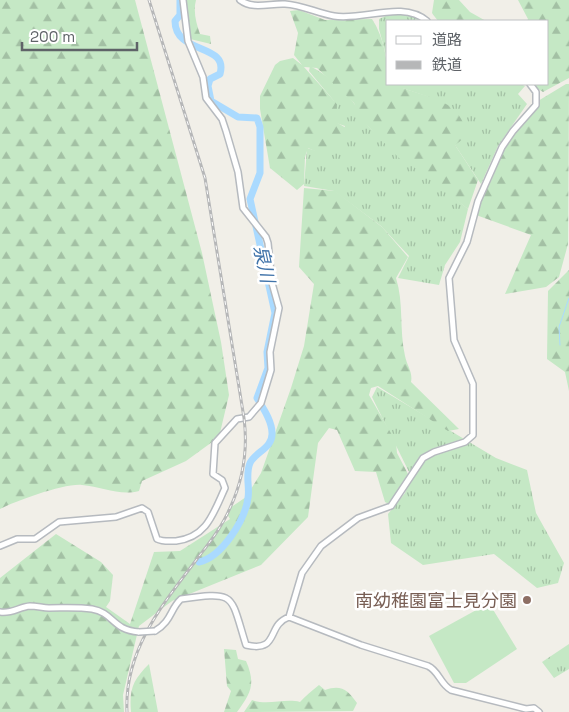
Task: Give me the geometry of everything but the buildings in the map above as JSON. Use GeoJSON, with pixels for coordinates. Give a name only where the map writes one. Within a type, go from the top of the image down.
{"type":"FeatureCollection","features":[{"type":"Feature","properties":{"kind":"street"},"geometry":{"type":"LineString","coordinates":[[0,546],[18,539],[35,539],[59,522],[116,517],[142,508],[148,512],[157,539],[187,539],[194,537],[202,531],[225,488],[222,480],[213,474],[215,443],[237,420],[249,416],[257,408],[271,370],[270,352],[279,308],[272,283],[268,243],[266,236],[243,208],[238,172],[226,131],[222,119],[206,98],[203,77],[189,44],[183,0]]}},
{"type":"Feature","properties":{"kind":"street"},"geometry":{"type":"LineString","coordinates":[[240,0],[255,6],[293,5],[335,16],[407,10],[422,16],[426,20]]}},
{"type":"Feature","properties":{"kind":"street"},"geometry":{"type":"LineString","coordinates":[[0,612],[14,612],[27,606],[49,608],[68,606],[92,609],[105,613],[116,626],[127,631],[155,631],[163,626],[172,616],[177,603],[181,599],[213,594],[221,595],[230,600],[246,645],[258,648],[264,646],[270,640],[279,622],[289,617],[302,573],[321,546],[358,518],[391,506],[423,458],[434,452],[465,442],[473,435],[473,384],[454,340],[449,278],[467,242],[478,201],[502,147],[513,131],[536,105],[536,92],[531,85]]}},
{"type":"Feature","properties":{"kind":"street"},"geometry":{"type":"LineString","coordinates":[[289,617],[361,645],[428,666],[432,668],[443,685],[452,690],[526,709],[534,708],[539,712]]}},
{"type":"Feature","properties":{"kind":"green space"},"geometry":{"type":"Polygon","coordinates":[[[0,0],[135,0],[202,253],[221,342],[229,395],[219,437],[186,461],[142,481],[139,491],[118,492],[74,485],[41,493],[0,509],[0,0]]]}},
{"type":"Feature","properties":{"kind":"green space"},"geometry":{"type":"Polygon","coordinates":[[[185,0],[196,0],[195,13],[200,34],[210,36],[211,44],[190,39],[187,32],[185,0]]]}},
{"type":"Feature","properties":{"kind":"green space"},"geometry":{"type":"Polygon","coordinates":[[[434,0],[459,0],[470,12],[484,20],[437,20],[432,13],[434,0]]]}},
{"type":"Feature","properties":{"kind":"green space"},"geometry":{"type":"Polygon","coordinates":[[[518,0],[569,0],[569,78],[543,92],[532,85],[549,85],[549,20],[528,19],[518,0]]]}},
{"type":"Feature","properties":{"kind":"green space"},"geometry":{"type":"Polygon","coordinates":[[[299,10],[325,20],[372,19],[380,34],[384,50],[386,85],[401,85],[403,88],[444,103],[459,115],[467,136],[455,145],[478,180],[468,209],[410,164],[399,158],[360,118],[354,103],[317,68],[304,67],[336,103],[336,122],[346,128],[336,149],[330,155],[324,155],[308,148],[305,157],[304,184],[297,190],[270,168],[260,109],[260,96],[275,65],[280,61],[293,58],[302,65],[294,55],[298,33],[290,11],[299,10]]]}},
{"type":"Feature","properties":{"kind":"green space"},"geometry":{"type":"Polygon","coordinates":[[[394,12],[416,17],[419,20],[386,20],[386,55],[379,29],[379,19],[394,12]]]}},
{"type":"Feature","properties":{"kind":"green space"},"geometry":{"type":"Polygon","coordinates":[[[310,66],[328,77],[344,91],[371,129],[468,209],[460,242],[445,265],[439,285],[398,278],[409,256],[381,226],[334,191],[304,186],[307,148],[323,153],[338,143],[345,126],[336,123],[334,101],[309,71],[310,66]]]}},
{"type":"Feature","properties":{"kind":"green space"},"geometry":{"type":"Polygon","coordinates":[[[569,84],[568,244],[559,277],[546,287],[505,294],[531,235],[476,215],[475,207],[491,181],[507,142],[538,101],[569,84]]]}},
{"type":"Feature","properties":{"kind":"green space"},"geometry":{"type":"Polygon","coordinates":[[[400,85],[522,85],[525,86],[518,94],[527,104],[498,146],[481,184],[453,142],[429,97],[402,88],[400,85]]]}},
{"type":"Feature","properties":{"kind":"green space"},"geometry":{"type":"Polygon","coordinates":[[[304,188],[335,191],[382,227],[408,257],[396,278],[400,297],[403,346],[411,375],[411,382],[459,429],[448,431],[378,386],[371,388],[369,395],[396,442],[397,453],[408,474],[402,487],[389,504],[385,502],[376,472],[355,471],[337,430],[329,428],[318,443],[308,517],[261,565],[172,601],[139,626],[123,695],[124,712],[0,712],[0,578],[56,534],[101,562],[113,575],[110,601],[106,607],[130,624],[154,552],[180,551],[230,519],[227,510],[246,497],[261,473],[304,346],[314,284],[299,267],[304,188]]]}},
{"type":"Feature","properties":{"kind":"green space"},"geometry":{"type":"Polygon","coordinates":[[[569,270],[569,391],[565,372],[547,359],[548,291],[569,270]]]}},
{"type":"Feature","properties":{"kind":"green space"},"geometry":{"type":"Polygon","coordinates":[[[377,387],[496,458],[527,470],[536,513],[564,563],[558,583],[537,588],[494,554],[423,565],[391,543],[388,514],[405,493],[411,476],[372,397],[377,387]]]}},
{"type":"Feature","properties":{"kind":"green space"},"geometry":{"type":"Polygon","coordinates":[[[489,603],[517,649],[466,683],[454,683],[429,636],[489,603]]]}},
{"type":"Feature","properties":{"kind":"green space"},"geometry":{"type":"Polygon","coordinates":[[[569,644],[569,669],[554,678],[542,662],[569,644]]]}},
{"type":"Feature","properties":{"kind":"green space"},"geometry":{"type":"Polygon","coordinates":[[[224,649],[236,650],[238,659],[246,661],[251,676],[249,694],[237,712],[224,712],[231,691],[227,686],[224,649]]]}},
{"type":"Feature","properties":{"kind":"green space"},"geometry":{"type":"Polygon","coordinates":[[[149,664],[158,712],[131,712],[133,685],[149,664]]]}},
{"type":"Feature","properties":{"kind":"green space"},"geometry":{"type":"Polygon","coordinates":[[[319,685],[325,690],[331,688],[344,689],[357,703],[353,711],[244,712],[252,700],[258,702],[300,702],[319,685]]]}},
{"type":"Feature","properties":{"kind":"waterway","name":"泉川"},"geometry":{"type":"LineString","coordinates":[[180,0],[180,15],[175,21],[177,32],[192,45],[217,57],[221,64],[220,74],[210,79],[208,86],[211,101],[238,117],[257,118],[260,127],[260,173],[250,199],[275,313],[267,352],[268,368],[257,398],[267,415],[272,438],[267,446],[250,463],[248,498],[237,527],[216,553],[208,559],[199,562]]}},
{"type":"Feature","properties":{"kind":"waterway"},"geometry":{"type":"LineString","coordinates":[[560,345],[559,327],[569,298]]}},
{"type":"Feature","properties":{"kind":"railway"},"geometry":{"type":"LineString","coordinates":[[127,712],[128,690],[132,669],[139,649],[159,612],[215,535],[227,515],[238,486],[245,453],[244,418],[205,178],[149,0]]}},
{"type":"Feature","properties":{"kind":"place","name":"南幼稚園富士見分園"},"geometry":{"type":"Point","coordinates":[527,600]}}]}
